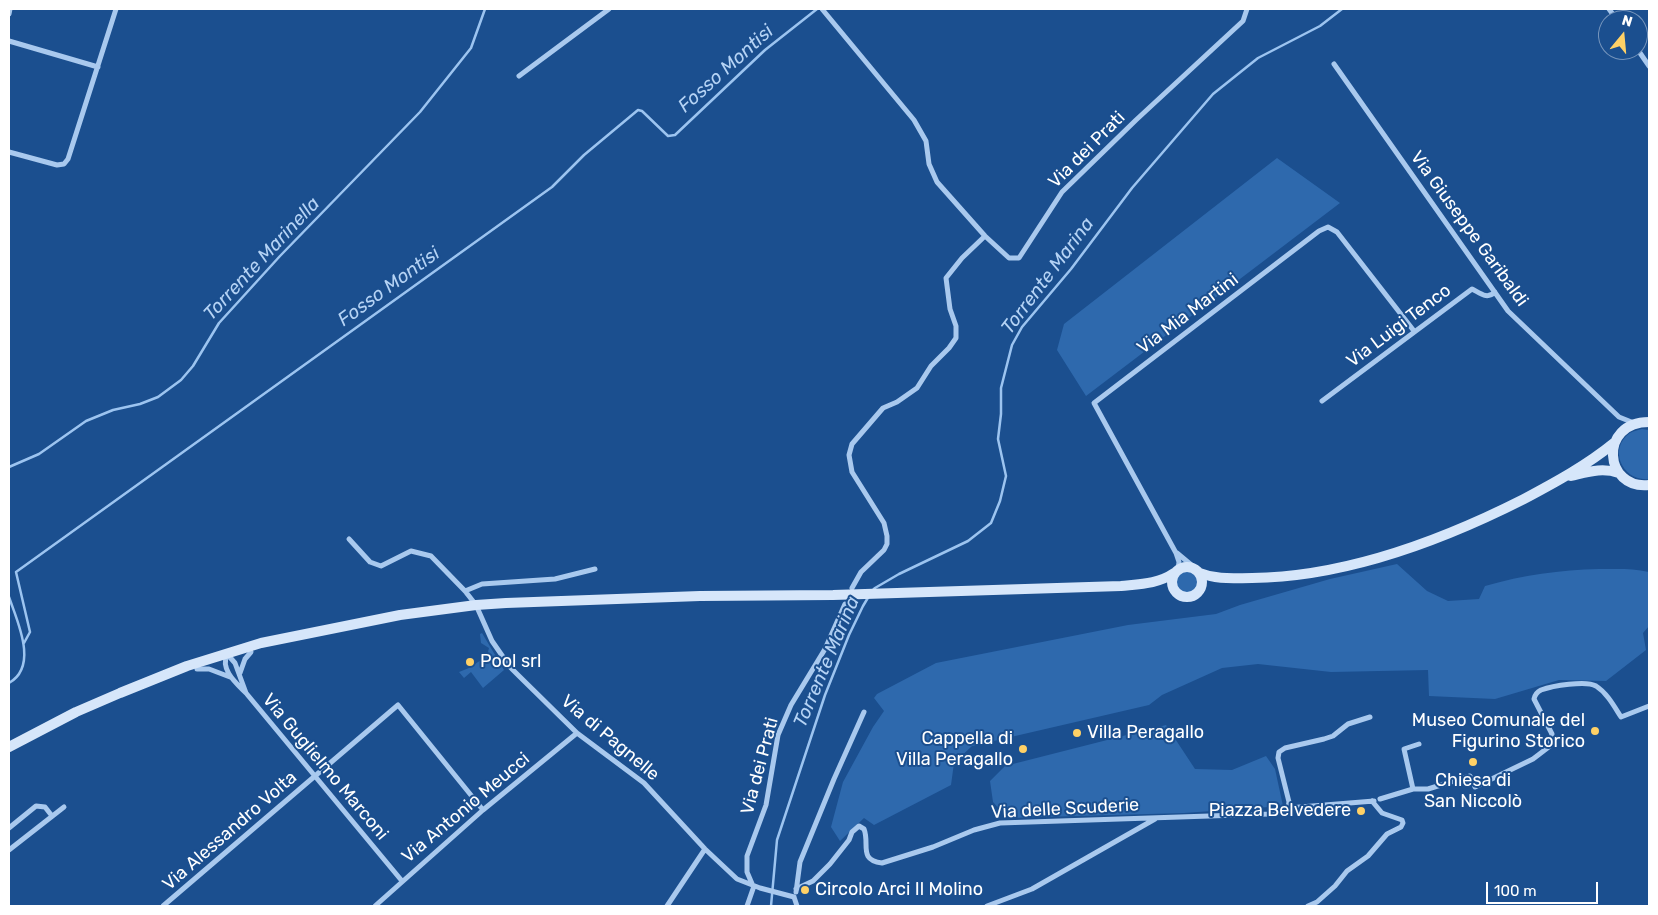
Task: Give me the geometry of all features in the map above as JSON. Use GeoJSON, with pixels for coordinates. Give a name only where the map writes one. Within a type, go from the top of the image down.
{"type":"FeatureCollection","features":[{"type":"Feature","properties":{"kind":"main road"},"geometry":{"type":"LineString","coordinates":[[1152,583],[1174,590],[1181,596],[1189,597],[1197,593],[1208,583],[1218,579],[1279,578],[1379,558],[1436,539],[1561,480],[1598,456],[1627,427],[1635,423],[1649,422]]}},
{"type":"Feature","properties":{"kind":"main road"},"geometry":{"type":"LineString","coordinates":[[1616,439],[1612,452],[1613,460],[1619,473],[1628,482],[1642,486],[1649,485]]}},
{"type":"Feature","properties":{"kind":"main road"},"geometry":{"type":"LineString","coordinates":[[1561,480],[1602,469],[1619,473]]}},
{"type":"Feature","properties":{"kind":"main road"},"geometry":{"type":"LineString","coordinates":[[166,676],[197,669],[261,643],[400,615],[476,605],[690,596],[833,595],[1121,586],[1152,583],[1166,578],[1186,566],[1218,579]]}},
{"type":"Feature","properties":{"kind":"main road"},"geometry":{"type":"LineString","coordinates":[[1174,590],[1171,582],[1176,571]]}},
{"type":"Feature","properties":{"kind":"main road"},"geometry":{"type":"LineString","coordinates":[[1197,571],[1202,582],[1200,590]]}},
{"type":"Feature","properties":{"kind":"main road"},"geometry":{"type":"LineString","coordinates":[[9,747],[76,712],[187,666],[251,652],[291,638]]}},
{"type":"Feature","properties":{"kind":"street"},"geometry":{"type":"LineString","coordinates":[[9,14],[10,9]]}},
{"type":"Feature","properties":{"kind":"street"},"geometry":{"type":"LineString","coordinates":[[9,152],[57,165],[64,164],[68,159],[116,9]]}},
{"type":"Feature","properties":{"kind":"street"},"geometry":{"type":"LineString","coordinates":[[520,76],[608,9]]}},
{"type":"Feature","properties":{"kind":"street"},"geometry":{"type":"LineString","coordinates":[[823,9],[914,120],[926,141],[928,164],[937,182],[985,236],[962,258],[946,278],[950,309],[956,326],[956,338],[931,366],[918,388],[898,402],[882,408],[852,444],[849,455],[852,472],[884,523],[887,536],[887,544],[884,550],[861,572],[852,588]]}},
{"type":"Feature","properties":{"kind":"street","name":"Via dei Prati"},"geometry":{"type":"LineString","coordinates":[[985,236],[1010,258],[1019,258],[1062,192],[1136,120],[1243,21],[1247,9]]}},
{"type":"Feature","properties":{"kind":"street"},"geometry":{"type":"LineString","coordinates":[[9,41],[98,67]]}},
{"type":"Feature","properties":{"kind":"street","name":"Via Giuseppe Garibaldi"},"geometry":{"type":"LineString","coordinates":[[1334,64],[1508,311],[1619,417],[1628,422],[1635,423]]}},
{"type":"Feature","properties":{"kind":"street","name":"Via Mia Martini"},"geometry":{"type":"LineString","coordinates":[[1176,571],[1178,562],[1176,553],[1094,402],[1319,230],[1328,227],[1337,232],[1414,331]]}},
{"type":"Feature","properties":{"kind":"street","name":"Via Luigi Tenco"},"geometry":{"type":"LineString","coordinates":[[1322,401],[1472,289],[1486,296],[1495,292]]}},
{"type":"Feature","properties":{"kind":"street"},"geometry":{"type":"LineString","coordinates":[[1616,439],[1621,422],[1619,417]]}},
{"type":"Feature","properties":{"kind":"street","name":"Via di Pagnelle"},"geometry":{"type":"LineString","coordinates":[[349,539],[370,562],[381,566],[411,551],[431,556],[476,605],[492,641],[510,667],[577,732],[644,783],[705,849],[737,879],[757,887],[794,897]]}},
{"type":"Feature","properties":{"kind":"street","name":"Via Mia Martini"},"geometry":{"type":"LineString","coordinates":[[1176,553],[1197,571]]}},
{"type":"Feature","properties":{"kind":"street"},"geometry":{"type":"LineString","coordinates":[[465,591],[482,584],[555,579],[595,569]]}},
{"type":"Feature","properties":{"kind":"street","name":"Via dei Prati"},"geometry":{"type":"LineString","coordinates":[[757,887],[747,872],[747,856],[766,805],[778,735],[791,705],[826,649],[844,604]]}},
{"type":"Feature","properties":{"kind":"street"},"geometry":{"type":"LineString","coordinates":[[239,674],[245,659],[251,652]]}},
{"type":"Feature","properties":{"kind":"street","name":"Via Guglielmo Marconi"},"geometry":{"type":"LineString","coordinates":[[228,657],[239,674],[246,693]]}},
{"type":"Feature","properties":{"kind":"street","name":"Via Guglielmo Marconi"},"geometry":{"type":"LineString","coordinates":[[228,657],[226,667],[231,678],[246,693],[402,881]]}},
{"type":"Feature","properties":{"kind":"street","name":"Via Guglielmo Marconi"},"geometry":{"type":"LineString","coordinates":[[197,669],[209,669],[231,678]]}},
{"type":"Feature","properties":{"kind":"street"},"geometry":{"type":"LineString","coordinates":[[1380,799],[1413,789],[1428,789],[1470,776],[1475,787],[1533,759],[1550,746],[1552,734],[1534,699],[1535,694],[1542,690],[1582,682],[1592,684],[1605,694],[1621,717],[1649,706]]}},
{"type":"Feature","properties":{"kind":"street","name":"Via Alessandro Volta"},"geometry":{"type":"LineString","coordinates":[[163,906],[398,705],[482,810]]}},
{"type":"Feature","properties":{"kind":"street"},"geometry":{"type":"LineString","coordinates":[[797,906],[794,897],[800,862],[864,712]]}},
{"type":"Feature","properties":{"kind":"street"},"geometry":{"type":"LineString","coordinates":[[1288,808],[1289,802],[1278,758],[1279,752],[1285,748],[1333,736],[1348,724],[1370,717]]}},
{"type":"Feature","properties":{"kind":"street","name":"Via Antonio Meucci"},"geometry":{"type":"LineString","coordinates":[[375,906],[482,810],[577,732]]}},
{"type":"Feature","properties":{"kind":"street"},"geometry":{"type":"LineString","coordinates":[[1413,789],[1404,749],[1419,744]]}},
{"type":"Feature","properties":{"kind":"street"},"geometry":{"type":"LineString","coordinates":[[987,906],[1032,889],[1158,818],[1269,814],[1288,808],[1373,801],[1382,813],[1402,820],[1403,823],[1400,827],[1387,834],[1368,856],[1347,871],[1335,886],[1317,902],[1308,906]]}},
{"type":"Feature","properties":{"kind":"street"},"geometry":{"type":"LineString","coordinates":[[9,828],[36,806],[45,807],[52,816]]}},
{"type":"Feature","properties":{"kind":"street"},"geometry":{"type":"LineString","coordinates":[[9,850],[64,807]]}},
{"type":"Feature","properties":{"kind":"street","name":"Via delle Scuderie"},"geometry":{"type":"LineString","coordinates":[[796,889],[813,880],[830,864],[849,840],[852,832],[859,826],[862,826],[866,833],[865,845],[869,858],[873,862],[882,863],[933,847],[974,830],[1000,823],[1158,818]]}},
{"type":"Feature","properties":{"kind":"street"},"geometry":{"type":"LineString","coordinates":[[667,906],[705,849]]}},
{"type":"Feature","properties":{"kind":"street"},"geometry":{"type":"LineString","coordinates":[[746,906],[757,887]]}},
{"type":"Feature","properties":{"kind":"shaded area"},"geometry":{"type":"Polygon","coordinates":[[[1277,158],[1340,203],[1086,396],[1057,350],[1064,324],[1277,158]]]}},
{"type":"Feature","properties":{"kind":"shaded area"},"geometry":{"type":"Polygon","coordinates":[[[1642,429],[1649,430],[1649,479],[1640,479],[1625,470],[1619,455],[1623,440],[1631,432],[1642,429]]]}},
{"type":"Feature","properties":{"kind":"shaded area"},"geometry":{"type":"Polygon","coordinates":[[[1397,564],[1427,591],[1448,601],[1479,599],[1485,586],[1542,574],[1599,569],[1630,569],[1649,572],[1649,626],[1643,633],[1646,650],[1606,681],[1559,680],[1495,699],[1429,696],[1428,670],[1331,672],[1258,664],[1222,668],[1162,695],[1149,705],[972,746],[954,763],[951,785],[874,825],[864,818],[840,841],[831,827],[843,782],[873,727],[884,711],[874,698],[877,694],[936,663],[1128,625],[1216,614],[1240,605],[1330,579],[1397,564]]]}},
{"type":"Feature","properties":{"kind":"shaded area"},"geometry":{"type":"Polygon","coordinates":[[[1187,570],[1192,571],[1198,577],[1198,587],[1192,593],[1187,594],[1182,593],[1176,587],[1175,582],[1176,577],[1182,571],[1187,570]]]}},
{"type":"Feature","properties":{"kind":"shaded area"},"geometry":{"type":"Polygon","coordinates":[[[482,633],[504,670],[483,688],[471,672],[464,678],[459,672],[487,656],[489,648],[481,643],[480,634],[482,633]]]}},
{"type":"Feature","properties":{"kind":"shaded area"},"geometry":{"type":"Polygon","coordinates":[[[1166,725],[1195,769],[1232,770],[1266,756],[1275,769],[1283,806],[1184,813],[1007,818],[993,802],[990,781],[1005,766],[1166,725]]]}},
{"type":"Feature","properties":{"kind":"waterway","name":"Torrente Marinella"},"geometry":{"type":"LineString","coordinates":[[9,467],[39,454],[86,421],[113,410],[140,404],[158,397],[181,380],[193,366],[219,323],[280,256],[420,112],[471,48],[485,9]]}},
{"type":"Feature","properties":{"kind":"waterway","name":"Fosso Montisi"},"geometry":{"type":"LineString","coordinates":[[24,643],[30,632],[16,572],[552,187],[584,155],[638,110],[642,111],[668,136],[675,135],[765,50],[817,9]]}},
{"type":"Feature","properties":{"kind":"waterway","name":"Torrente Marina"},"geometry":{"type":"LineString","coordinates":[[872,591],[899,574],[968,541],[991,523],[1000,501],[1006,476],[998,439],[1001,414],[1001,388],[1012,345],[1022,327],[1071,269],[1132,188],[1213,94],[1258,58],[1320,26],[1342,9]]}},
{"type":"Feature","properties":{"kind":"waterway","name":"Torrente Marina"},"geometry":{"type":"LineString","coordinates":[[771,906],[777,840],[825,695],[849,635],[869,596]]}},
{"type":"Feature","properties":{"kind":"waterway","name":"Fosso Montisi"},"geometry":{"type":"LineString","coordinates":[[9,597],[20,630],[24,655],[23,666],[18,675],[9,683]]}},
{"type":"Feature","properties":{"kind":"place","name":"Pool srl"},"geometry":{"type":"Point","coordinates":[470,662]}},
{"type":"Feature","properties":{"kind":"place","name":"Museo Comunale del Figurino Storico"},"geometry":{"type":"Point","coordinates":[1595,731]}},
{"type":"Feature","properties":{"kind":"place","name":"Villa Peragallo"},"geometry":{"type":"Point","coordinates":[1077,733]}},
{"type":"Feature","properties":{"kind":"place","name":"Cappella di Villa Peragallo"},"geometry":{"type":"Point","coordinates":[1023,749]}},
{"type":"Feature","properties":{"kind":"place","name":"Chiesa di San Niccolò"},"geometry":{"type":"Point","coordinates":[1473,762]}},
{"type":"Feature","properties":{"kind":"place","name":"Piazza Belvedere"},"geometry":{"type":"Point","coordinates":[1361,811]}},
{"type":"Feature","properties":{"kind":"place","name":"Circolo Arci Il Molino"},"geometry":{"type":"Point","coordinates":[805,890]}}]}
